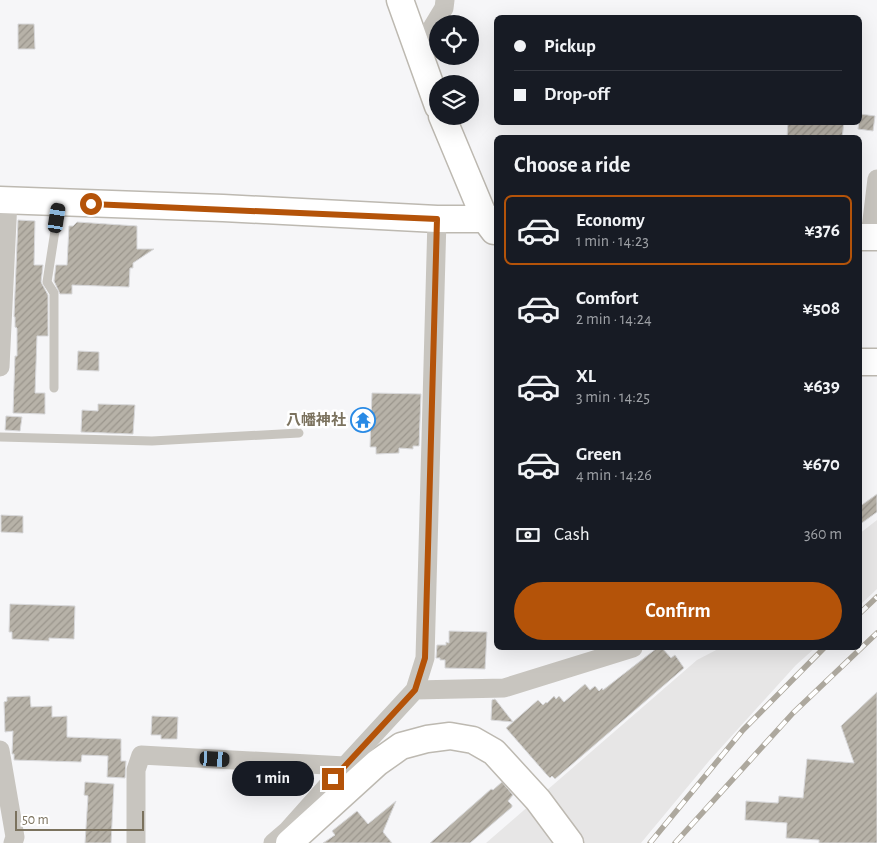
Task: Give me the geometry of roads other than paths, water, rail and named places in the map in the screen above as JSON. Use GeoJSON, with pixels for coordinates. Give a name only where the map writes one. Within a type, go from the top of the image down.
{"type":"FeatureCollection","features":[{"type":"Feature","properties":{"kind":"street"},"geometry":{"type":"LineString","coordinates":[[400,0],[429,81]]}},
{"type":"Feature","properties":{"kind":"street"},"geometry":{"type":"LineString","coordinates":[[418,51],[444,8],[445,0]]}},
{"type":"Feature","properties":{"kind":"street"},"geometry":{"type":"LineString","coordinates":[[446,125],[492,224]]}},
{"type":"Feature","properties":{"kind":"street"},"geometry":{"type":"LineString","coordinates":[[868,237],[877,179]]}},
{"type":"Feature","properties":{"kind":"street"},"geometry":{"type":"LineString","coordinates":[[0,367],[4,200],[437,219],[492,224]]}},
{"type":"Feature","properties":{"kind":"street"},"geometry":{"type":"LineString","coordinates":[[273,843],[287,831],[415,690],[425,658],[437,219]]}},
{"type":"Feature","properties":{"kind":"street"},"geometry":{"type":"LineString","coordinates":[[862,362],[877,362]]}},
{"type":"Feature","properties":{"kind":"street"},"geometry":{"type":"LineString","coordinates":[[415,690],[504,688],[627,650]]}},
{"type":"Feature","properties":{"kind":"street"},"geometry":{"type":"LineString","coordinates":[[290,843],[370,769],[393,752],[402,746],[427,739],[450,736],[473,740],[494,752],[538,800],[570,843]]}},
{"type":"Feature","properties":{"kind":"street"},"geometry":{"type":"LineString","coordinates":[[0,750],[15,837],[13,843]]}},
{"type":"Feature","properties":{"kind":"street"},"geometry":{"type":"LineString","coordinates":[[136,843],[136,770],[141,755],[345,766]]}},
{"type":"Feature","properties":{"kind":"lane"},"geometry":{"type":"LineString","coordinates":[[54,388],[54,294],[47,282],[59,202]]}},
{"type":"Feature","properties":{"kind":"lane"},"geometry":{"type":"LineString","coordinates":[[0,438],[152,441],[300,433]]}},
{"type":"Feature","properties":{"kind":"railway"},"geometry":{"type":"LineString","coordinates":[[862,611],[877,597]]}},
{"type":"Feature","properties":{"kind":"railway"},"geometry":{"type":"LineString","coordinates":[[862,647],[877,633]]}},
{"type":"Feature","properties":{"kind":"railway"},"geometry":{"type":"LineString","coordinates":[[650,843],[743,730],[822,650]]}},
{"type":"Feature","properties":{"kind":"railway"},"geometry":{"type":"LineString","coordinates":[[675,843],[793,713],[859,650]]}},
{"type":"Feature","properties":{"kind":"place","name":"八幡神社"},"geometry":{"type":"Point","coordinates":[363,420]}}]}
